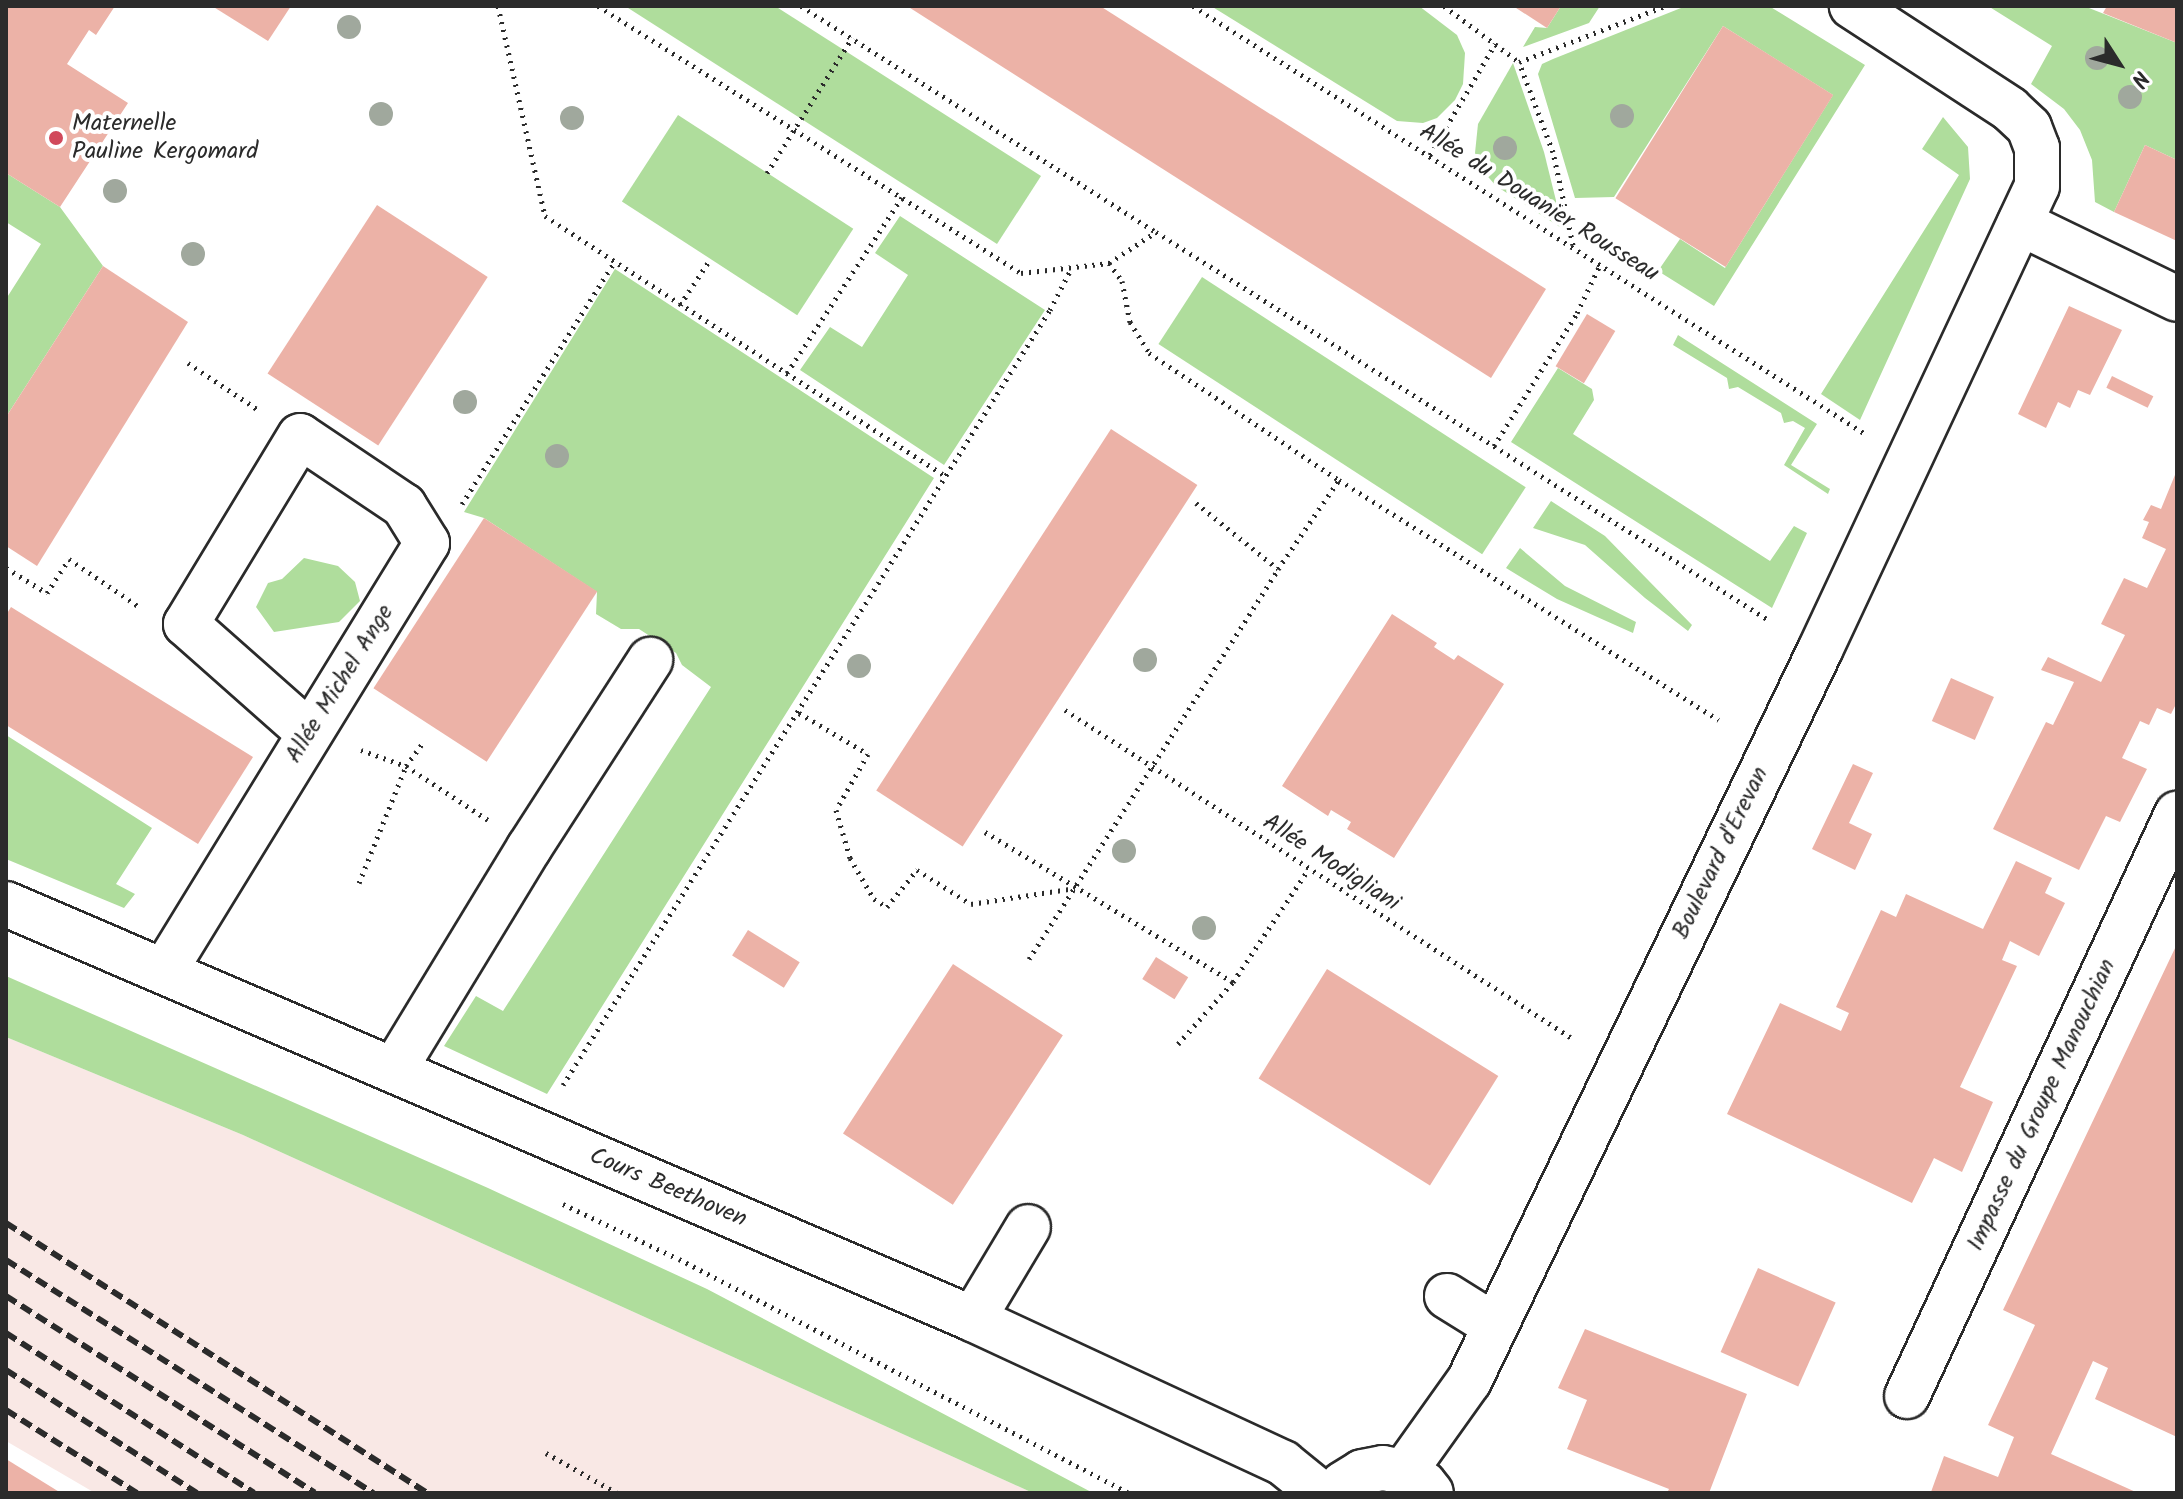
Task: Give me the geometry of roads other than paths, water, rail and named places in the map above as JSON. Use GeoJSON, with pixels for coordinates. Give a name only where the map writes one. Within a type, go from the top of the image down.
{"type":"FeatureCollection","features":[{"type":"Feature","properties":{"kind":"street","name":"Boulevard d'Erevan"},"geometry":{"type":"LineString","coordinates":[[1418,1482],[1469,1381],[2037,186],[2039,165],[2029,127],[2010,109],[1852,6]]}},
{"type":"Feature","properties":{"kind":"street"},"geometry":{"type":"LineString","coordinates":[[2020,223],[2177,299]]}},
{"type":"Feature","properties":{"kind":"street","name":"Allée Michel Ange"},"geometry":{"type":"LineString","coordinates":[[165,970],[427,543],[404,506],[300,436],[186,624],[309,733]]}},
{"type":"Feature","properties":{"kind":"street"},"geometry":{"type":"LineString","coordinates":[[394,1070],[529,848],[650,660]]}},
{"type":"Feature","properties":{"kind":"street","name":"Impasse du Groupe Manouchian"},"geometry":{"type":"LineString","coordinates":[[1907,1396],[2177,814]]}},
{"type":"Feature","properties":{"kind":"street","name":"Cours Beethoven"},"geometry":{"type":"LineString","coordinates":[[6,904],[973,1319],[1283,1463],[1320,1493]]}},
{"type":"Feature","properties":{"kind":"street"},"geometry":{"type":"LineString","coordinates":[[973,1319],[1028,1227]]}},
{"type":"Feature","properties":{"kind":"street"},"geometry":{"type":"LineString","coordinates":[[1447,1296],[1495,1326]]}},
{"type":"Feature","properties":{"kind":"street"},"geometry":{"type":"LineString","coordinates":[[1336,1493],[1343,1484],[1362,1472],[1383,1468],[1418,1482]]}},
{"type":"Feature","properties":{"kind":"railway"},"geometry":{"type":"LineString","coordinates":[[6,1223],[427,1493]]}},
{"type":"Feature","properties":{"kind":"railway"},"geometry":{"type":"LineString","coordinates":[[6,1260],[373,1493]]}},
{"type":"Feature","properties":{"kind":"railway"},"geometry":{"type":"LineString","coordinates":[[6,1296],[315,1493]]}},
{"type":"Feature","properties":{"kind":"railway"},"geometry":{"type":"LineString","coordinates":[[6,1333],[254,1493]]}},
{"type":"Feature","properties":{"kind":"railway"},"geometry":{"type":"LineString","coordinates":[[6,1370],[197,1493]]}},
{"type":"Feature","properties":{"kind":"railway"},"geometry":{"type":"LineString","coordinates":[[6,1410],[137,1493]]}},
{"type":"Feature","properties":{"kind":"place","name":"Maternelle Pauline Kergomard"},"geometry":{"type":"Point","coordinates":[56,138]}}]}
